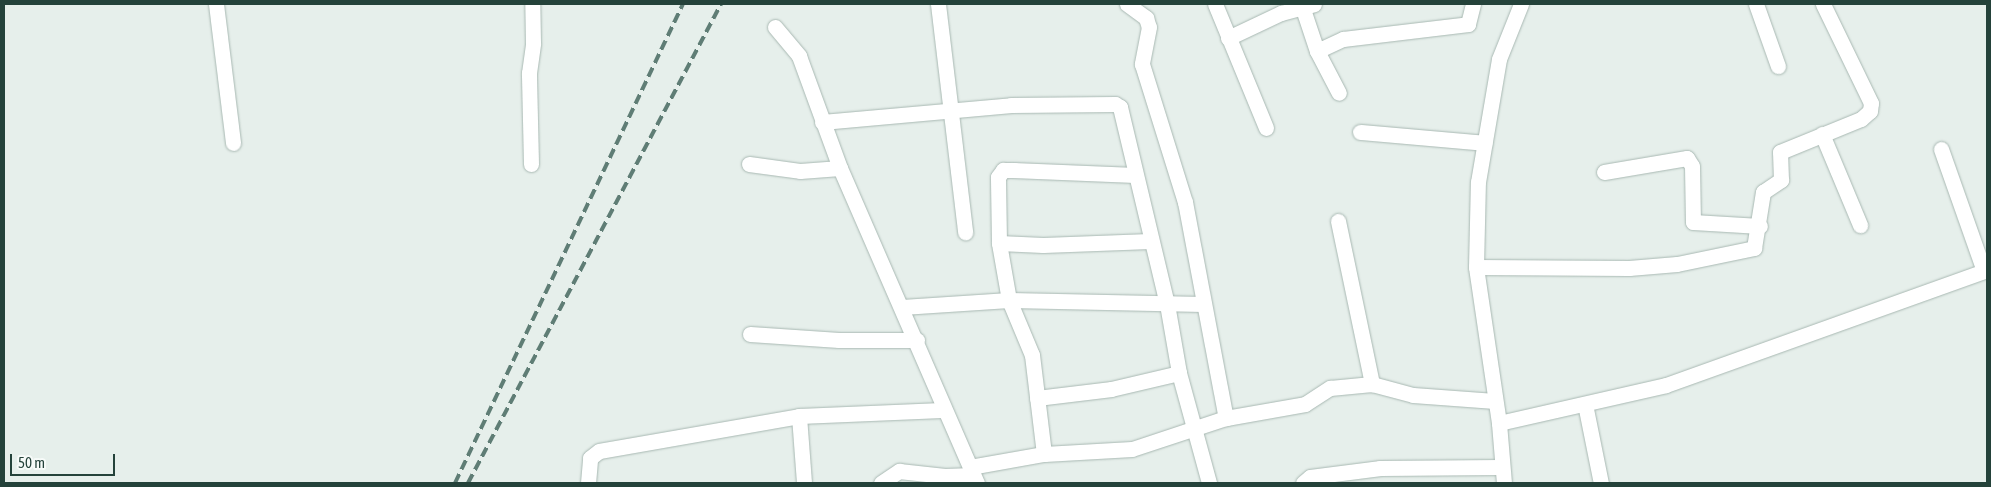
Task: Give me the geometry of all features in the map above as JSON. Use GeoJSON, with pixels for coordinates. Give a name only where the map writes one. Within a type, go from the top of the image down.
{"type":"FeatureCollection","features":[{"type":"Feature","properties":{"kind":"street"},"geometry":{"type":"LineString","coordinates":[[216,4],[233,143]]}},
{"type":"Feature","properties":{"kind":"street"},"geometry":{"type":"LineString","coordinates":[[531,164],[529,73],[534,36],[532,4]]}},
{"type":"Feature","properties":{"kind":"street"},"geometry":{"type":"LineString","coordinates":[[938,4],[965,232]]}},
{"type":"Feature","properties":{"kind":"street"},"geometry":{"type":"LineString","coordinates":[[1127,4],[1146,18],[1149,27],[1142,64],[1180,185],[1226,418]]}},
{"type":"Feature","properties":{"kind":"street"},"geometry":{"type":"LineString","coordinates":[[1215,4],[1266,128]]}},
{"type":"Feature","properties":{"kind":"street"},"geometry":{"type":"LineString","coordinates":[[1317,51],[1343,39],[1468,24],[1473,4]]}},
{"type":"Feature","properties":{"kind":"street"},"geometry":{"type":"LineString","coordinates":[[1504,483],[1501,467],[1499,423],[1476,267],[1478,182],[1498,59],[1521,4]]}},
{"type":"Feature","properties":{"kind":"street"},"geometry":{"type":"LineString","coordinates":[[1756,4],[1778,66]]}},
{"type":"Feature","properties":{"kind":"street"},"geometry":{"type":"LineString","coordinates":[[1476,267],[1572,269],[1677,264],[1754,248],[1760,226],[1763,192],[1781,180],[1780,152],[1861,119],[1870,111],[1871,103],[1823,4]]}},
{"type":"Feature","properties":{"kind":"street"},"geometry":{"type":"LineString","coordinates":[[1228,38],[1270,11],[1308,5],[1317,51],[1339,93]]}},
{"type":"Feature","properties":{"kind":"street"},"geometry":{"type":"LineString","coordinates":[[775,27],[799,56],[840,168],[917,340],[942,410],[973,475]]}},
{"type":"Feature","properties":{"kind":"street"},"geometry":{"type":"LineString","coordinates":[[822,122],[1033,104],[1118,105],[1123,111],[1134,175],[1167,304],[1179,372],[1192,429],[1208,483]]}},
{"type":"Feature","properties":{"kind":"street"},"geometry":{"type":"LineString","coordinates":[[1360,132],[1485,142]]}},
{"type":"Feature","properties":{"kind":"street"},"geometry":{"type":"LineString","coordinates":[[1822,134],[1860,225]]}},
{"type":"Feature","properties":{"kind":"street"},"geometry":{"type":"LineString","coordinates":[[1499,423],[1666,385],[1986,270],[1941,149]]}},
{"type":"Feature","properties":{"kind":"street"},"geometry":{"type":"LineString","coordinates":[[1604,172],[1687,158],[1692,166],[1693,222],[1760,226]]}},
{"type":"Feature","properties":{"kind":"street"},"geometry":{"type":"LineString","coordinates":[[749,164],[800,171],[840,168]]}},
{"type":"Feature","properties":{"kind":"street"},"geometry":{"type":"LineString","coordinates":[[1044,454],[1032,356],[1009,300],[999,242],[996,183],[1003,170],[1134,175]]}},
{"type":"Feature","properties":{"kind":"street"},"geometry":{"type":"LineString","coordinates":[[1338,220],[1372,384]]}},
{"type":"Feature","properties":{"kind":"street"},"geometry":{"type":"LineString","coordinates":[[999,242],[1043,245],[1150,242]]}},
{"type":"Feature","properties":{"kind":"street"},"geometry":{"type":"LineString","coordinates":[[902,307],[1009,300],[1202,304]]}},
{"type":"Feature","properties":{"kind":"street"},"geometry":{"type":"LineString","coordinates":[[750,334],[839,340],[917,340]]}},
{"type":"Feature","properties":{"kind":"street"},"geometry":{"type":"LineString","coordinates":[[1037,398],[1110,389],[1179,372]]}},
{"type":"Feature","properties":{"kind":"street"},"geometry":{"type":"LineString","coordinates":[[882,483],[899,471],[945,476],[973,475],[1044,454],[1132,449],[1226,418],[1305,404],[1330,388],[1372,384],[1414,395],[1495,401]]}},
{"type":"Feature","properties":{"kind":"street"},"geometry":{"type":"LineString","coordinates":[[1585,404],[1601,483]]}},
{"type":"Feature","properties":{"kind":"street"},"geometry":{"type":"LineString","coordinates":[[588,483],[590,458],[599,451],[800,416],[942,410]]}},
{"type":"Feature","properties":{"kind":"street"},"geometry":{"type":"LineString","coordinates":[[800,416],[804,483]]}},
{"type":"Feature","properties":{"kind":"street"},"geometry":{"type":"LineString","coordinates":[[1303,483],[1310,477],[1380,476],[1501,467]]}},
{"type":"Feature","properties":{"kind":"railway"},"geometry":{"type":"LineString","coordinates":[[455,483],[683,4]]}},
{"type":"Feature","properties":{"kind":"railway"},"geometry":{"type":"LineString","coordinates":[[468,483],[721,4]]}}]}
